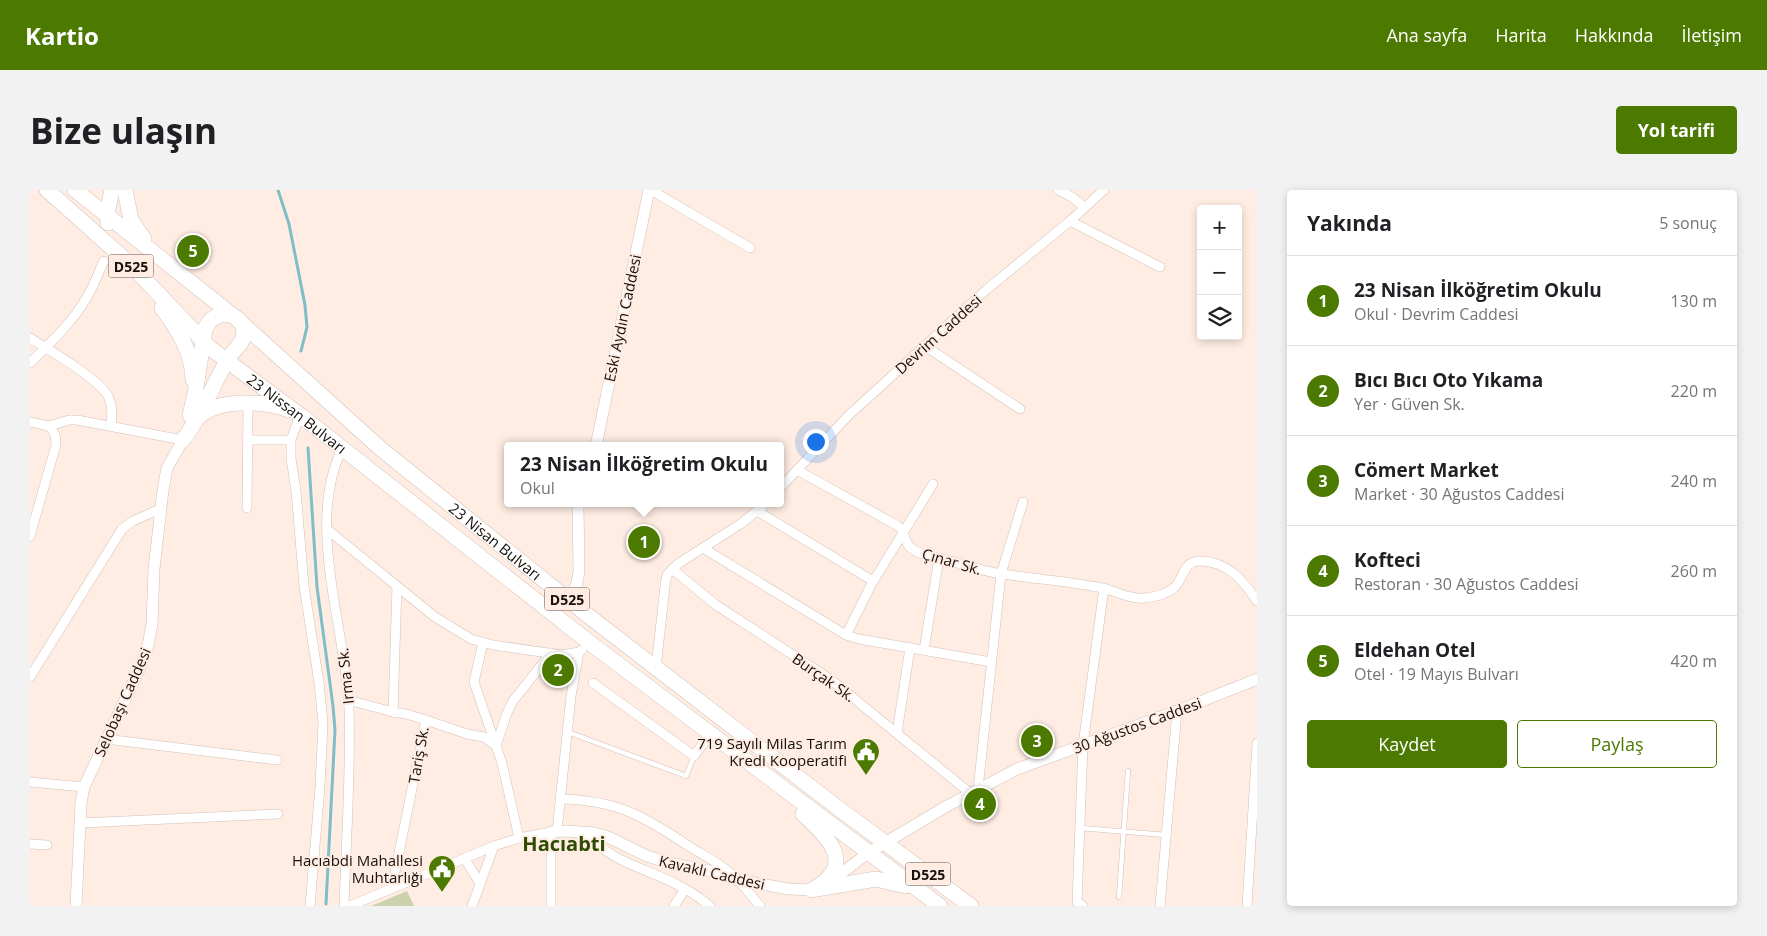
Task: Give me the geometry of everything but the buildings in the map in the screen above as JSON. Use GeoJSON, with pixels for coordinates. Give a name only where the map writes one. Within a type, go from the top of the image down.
{"type":"FeatureCollection","features":[{"type":"Feature","properties":{"kind":"highway","name":"D525"},"geometry":{"type":"LineString","coordinates":[[47,190],[109,256],[136,270],[206,339]]}},
{"type":"Feature","properties":{"kind":"highway","name":"D525"},"geometry":{"type":"LineString","coordinates":[[75,190],[108,213],[159,257],[236,318]]}},
{"type":"Feature","properties":{"kind":"highway"},"geometry":{"type":"LineString","coordinates":[[109,256],[108,213],[112,190]]}},
{"type":"Feature","properties":{"kind":"highway"},"geometry":{"type":"LineString","coordinates":[[125,190],[131,220],[140,235],[159,257]]}},
{"type":"Feature","properties":{"kind":"highway"},"geometry":{"type":"LineString","coordinates":[[136,270],[170,318],[186,348],[193,375],[194,416]]}},
{"type":"Feature","properties":{"kind":"highway"},"geometry":{"type":"LineString","coordinates":[[183,440],[194,416],[242,341],[244,335],[240,323],[230,315],[217,315],[207,323],[206,339],[195,394],[194,416]]}},
{"type":"Feature","properties":{"kind":"highway","name":"23 Nisan Bulvarı"},"geometry":{"type":"LineString","coordinates":[[236,318],[381,449],[567,599],[885,842]]}},
{"type":"Feature","properties":{"kind":"highway"},"geometry":{"type":"LineString","coordinates":[[206,339],[222,353],[232,355]]}},
{"type":"Feature","properties":{"kind":"highway","name":"23 Nissan Bulvarı"},"geometry":{"type":"LineString","coordinates":[[232,355],[300,415],[365,468]]}},
{"type":"Feature","properties":{"kind":"highway"},"geometry":{"type":"LineString","coordinates":[[194,416],[215,407],[248,404],[274,405],[300,415]]}},
{"type":"Feature","properties":{"kind":"highway","name":"23 Nisan Bulvarı"},"geometry":{"type":"LineString","coordinates":[[365,468],[584,648],[710,734],[868,853]]}},
{"type":"Feature","properties":{"kind":"highway"},"geometry":{"type":"LineString","coordinates":[[757,770],[832,844],[835,861],[831,874],[825,882],[812,890]]}},
{"type":"Feature","properties":{"kind":"highway","name":"D525"},"geometry":{"type":"LineString","coordinates":[[885,842],[971,906]]}},
{"type":"Feature","properties":{"kind":"highway","name":"D525"},"geometry":{"type":"LineString","coordinates":[[868,853],[940,906]]}},
{"type":"Feature","properties":{"kind":"highway"},"geometry":{"type":"LineString","coordinates":[[812,890],[876,879],[890,881],[920,891]]}},
{"type":"Feature","properties":{"kind":"street"},"geometry":{"type":"LineString","coordinates":[[650,190],[750,248]]}},
{"type":"Feature","properties":{"kind":"street","name":"Eski Aydın Caddesi"},"geometry":{"type":"LineString","coordinates":[[597,442],[650,190]]}},
{"type":"Feature","properties":{"kind":"street"},"geometry":{"type":"LineString","coordinates":[[1058,190],[1072,197],[1084,207]]}},
{"type":"Feature","properties":{"kind":"street","name":"Devrim Caddesi"},"geometry":{"type":"LineString","coordinates":[[784,484],[850,415],[986,290],[1070,221],[1104,190]]}},
{"type":"Feature","properties":{"kind":"street"},"geometry":{"type":"LineString","coordinates":[[1070,221],[1160,267]]}},
{"type":"Feature","properties":{"kind":"street"},"geometry":{"type":"LineString","coordinates":[[30,363],[46,348],[83,303],[109,256]]}},
{"type":"Feature","properties":{"kind":"street"},"geometry":{"type":"LineString","coordinates":[[30,338],[78,369],[105,391],[112,410],[111,426]]}},
{"type":"Feature","properties":{"kind":"street"},"geometry":{"type":"LineString","coordinates":[[925,346],[1020,410]]}},
{"type":"Feature","properties":{"kind":"street"},"geometry":{"type":"LineString","coordinates":[[247,508],[248,404]]}},
{"type":"Feature","properties":{"kind":"street"},"geometry":{"type":"LineString","coordinates":[[300,415],[291,440],[291,458],[296,491],[304,586],[319,683],[322,723],[310,906]]}},
{"type":"Feature","properties":{"kind":"street"},"geometry":{"type":"LineString","coordinates":[[30,422],[49,426],[69,420],[77,420],[183,440]]}},
{"type":"Feature","properties":{"kind":"street"},"geometry":{"type":"LineString","coordinates":[[30,536],[56,445],[56,437],[49,426]]}},
{"type":"Feature","properties":{"kind":"street","name":"Selobaşı Caddesi"},"geometry":{"type":"LineString","coordinates":[[76,906],[80,823],[84,787],[140,668],[148,646],[152,624],[154,569],[160,509],[167,468],[183,440]]}},
{"type":"Feature","properties":{"kind":"street"},"geometry":{"type":"LineString","coordinates":[[248,440],[291,440]]}},
{"type":"Feature","properties":{"kind":"street","name":"Irma Sk."},"geometry":{"type":"LineString","coordinates":[[342,449],[330,484],[328,530],[331,585],[343,653],[348,700],[349,737],[344,906]]}},
{"type":"Feature","properties":{"kind":"street","name":"Çınar Sk."},"geometry":{"type":"LineString","coordinates":[[797,470],[898,526],[903,531],[910,548],[939,558],[1001,574],[1104,588],[1132,598],[1145,598],[1173,589],[1190,563],[1202,561],[1224,566],[1235,573],[1257,601]]}},
{"type":"Feature","properties":{"kind":"street"},"geometry":{"type":"LineString","coordinates":[[846,635],[873,581],[933,484]]}},
{"type":"Feature","properties":{"kind":"street"},"geometry":{"type":"LineString","coordinates":[[974,791],[1001,574],[1023,502]]}},
{"type":"Feature","properties":{"kind":"street"},"geometry":{"type":"LineString","coordinates":[[567,599],[576,587],[580,572],[578,507]]}},
{"type":"Feature","properties":{"kind":"street"},"geometry":{"type":"LineString","coordinates":[[656,668],[665,586],[668,575],[679,563],[704,548],[762,507]]}},
{"type":"Feature","properties":{"kind":"street"},"geometry":{"type":"LineString","coordinates":[[30,677],[122,530],[133,521],[160,509]]}},
{"type":"Feature","properties":{"kind":"street"},"geometry":{"type":"LineString","coordinates":[[757,511],[873,581]]}},
{"type":"Feature","properties":{"kind":"street"},"geometry":{"type":"LineString","coordinates":[[328,530],[449,626],[472,639],[569,655],[584,648]]}},
{"type":"Feature","properties":{"kind":"street"},"geometry":{"type":"LineString","coordinates":[[704,548],[846,635],[859,639],[991,662]]}},
{"type":"Feature","properties":{"kind":"street"},"geometry":{"type":"LineString","coordinates":[[924,650],[939,558]]}},
{"type":"Feature","properties":{"kind":"street","name":"Burçak Sk."},"geometry":{"type":"LineString","coordinates":[[672,569],[716,605],[830,679],[974,791]]}},
{"type":"Feature","properties":{"kind":"street"},"geometry":{"type":"LineString","coordinates":[[393,712],[397,586]]}},
{"type":"Feature","properties":{"kind":"street"},"geometry":{"type":"LineString","coordinates":[[1080,904],[1083,745],[1104,588]]}},
{"type":"Feature","properties":{"kind":"street"},"geometry":{"type":"LineString","coordinates":[[483,642],[474,682],[502,763],[519,838]]}},
{"type":"Feature","properties":{"kind":"street"},"geometry":{"type":"LineString","coordinates":[[551,906],[554,831],[568,732],[584,648]]}},
{"type":"Feature","properties":{"kind":"street"},"geometry":{"type":"LineString","coordinates":[[897,732],[910,648]]}},
{"type":"Feature","properties":{"kind":"street"},"geometry":{"type":"LineString","coordinates":[[496,746],[513,701],[551,653]]}},
{"type":"Feature","properties":{"kind":"street","name":"30 Ağustos Caddesi"},"geometry":{"type":"LineString","coordinates":[[868,853],[974,791],[1017,769],[1177,711],[1257,679]]}},
{"type":"Feature","properties":{"kind":"street"},"geometry":{"type":"LineString","coordinates":[[593,683],[694,756],[710,734]]}},
{"type":"Feature","properties":{"kind":"street","name":"Tariş Sk."},"geometry":{"type":"LineString","coordinates":[[348,700],[426,720],[392,887]]}},
{"type":"Feature","properties":{"kind":"street"},"geometry":{"type":"LineString","coordinates":[[1160,906],[1177,711]]}},
{"type":"Feature","properties":{"kind":"street"},"geometry":{"type":"LineString","coordinates":[[426,720],[467,734],[484,737],[496,746]]}},
{"type":"Feature","properties":{"kind":"street"},"geometry":{"type":"LineString","coordinates":[[106,739],[277,760]]}},
{"type":"Feature","properties":{"kind":"street"},"geometry":{"type":"LineString","coordinates":[[1247,906],[1257,742]]}},
{"type":"Feature","properties":{"kind":"street"},"geometry":{"type":"LineString","coordinates":[[30,782],[84,787]]}},
{"type":"Feature","properties":{"kind":"street"},"geometry":{"type":"LineString","coordinates":[[560,799],[585,799],[605,803],[642,817],[720,865],[738,880],[760,906]]}},
{"type":"Feature","properties":{"kind":"street"},"geometry":{"type":"LineString","coordinates":[[80,823],[278,814]]}},
{"type":"Feature","properties":{"kind":"street"},"geometry":{"type":"LineString","coordinates":[[350,906],[494,846],[519,838],[554,831]]}},
{"type":"Feature","properties":{"kind":"street","name":"Kavaklı Caddesi"},"geometry":{"type":"LineString","coordinates":[[554,831],[586,832],[608,837],[658,860],[714,872],[738,880],[789,889],[812,890],[832,881],[868,853]]}},
{"type":"Feature","properties":{"kind":"street"},"geometry":{"type":"LineString","coordinates":[[586,832],[594,843],[604,851],[636,868],[685,888],[710,906]]}},
{"type":"Feature","properties":{"kind":"street"},"geometry":{"type":"LineString","coordinates":[[30,844],[47,845]]}},
{"type":"Feature","properties":{"kind":"street"},"geometry":{"type":"LineString","coordinates":[[472,906],[494,846]]}},
{"type":"Feature","properties":{"kind":"street"},"geometry":{"type":"LineString","coordinates":[[464,858],[480,883]]}},
{"type":"Feature","properties":{"kind":"street"},"geometry":{"type":"LineString","coordinates":[[674,906],[685,888]]}},
{"type":"Feature","properties":{"kind":"lane"},"geometry":{"type":"LineString","coordinates":[[568,732],[686,776],[694,756]]}},
{"type":"Feature","properties":{"kind":"lane"},"geometry":{"type":"LineString","coordinates":[[1119,897],[1128,771]]}},
{"type":"Feature","properties":{"kind":"lane"},"geometry":{"type":"LineString","coordinates":[[1080,828],[1166,835]]}},
{"type":"Feature","properties":{"kind":"green space"},"geometry":{"type":"Polygon","coordinates":[[[407,891],[414,906],[371,906],[407,891]]]}},
{"type":"Feature","properties":{"kind":"waterway"},"geometry":{"type":"LineString","coordinates":[[278,190],[289,224],[305,305],[307,327],[301,351]]}},
{"type":"Feature","properties":{"kind":"waterway"},"geometry":{"type":"LineString","coordinates":[[308,448],[317,587],[335,730],[326,904]]}},
{"type":"Feature","properties":{"kind":"place","name":"Eldehan Otel"},"geometry":{"type":"Point","coordinates":[193,251]}},
{"type":"Feature","properties":{"kind":"place","name":"23 Nisan İlköğretim Okulu"},"geometry":{"type":"Point","coordinates":[644,542]}},
{"type":"Feature","properties":{"kind":"place","name":"Bıcı Bıcı Oto Yıkama"},"geometry":{"type":"Point","coordinates":[558,670]}},
{"type":"Feature","properties":{"kind":"place","name":"Cömert Market"},"geometry":{"type":"Point","coordinates":[1037,741]}},
{"type":"Feature","properties":{"kind":"place","name":"719 Sayılı Milas Tarım Kredi Kooperatifi"},"geometry":{"type":"Point","coordinates":[866,776]}},
{"type":"Feature","properties":{"kind":"place","name":"Kofteci"},"geometry":{"type":"Point","coordinates":[980,804]}},
{"type":"Feature","properties":{"kind":"place","name":"Hacıabdi Mahallesi Muhtarlığı"},"geometry":{"type":"Point","coordinates":[442,893]}},
{"type":"Feature","properties":{"kind":"district","name":"Hacıabti"},"geometry":{"type":"Point","coordinates":[564,843]}}]}
